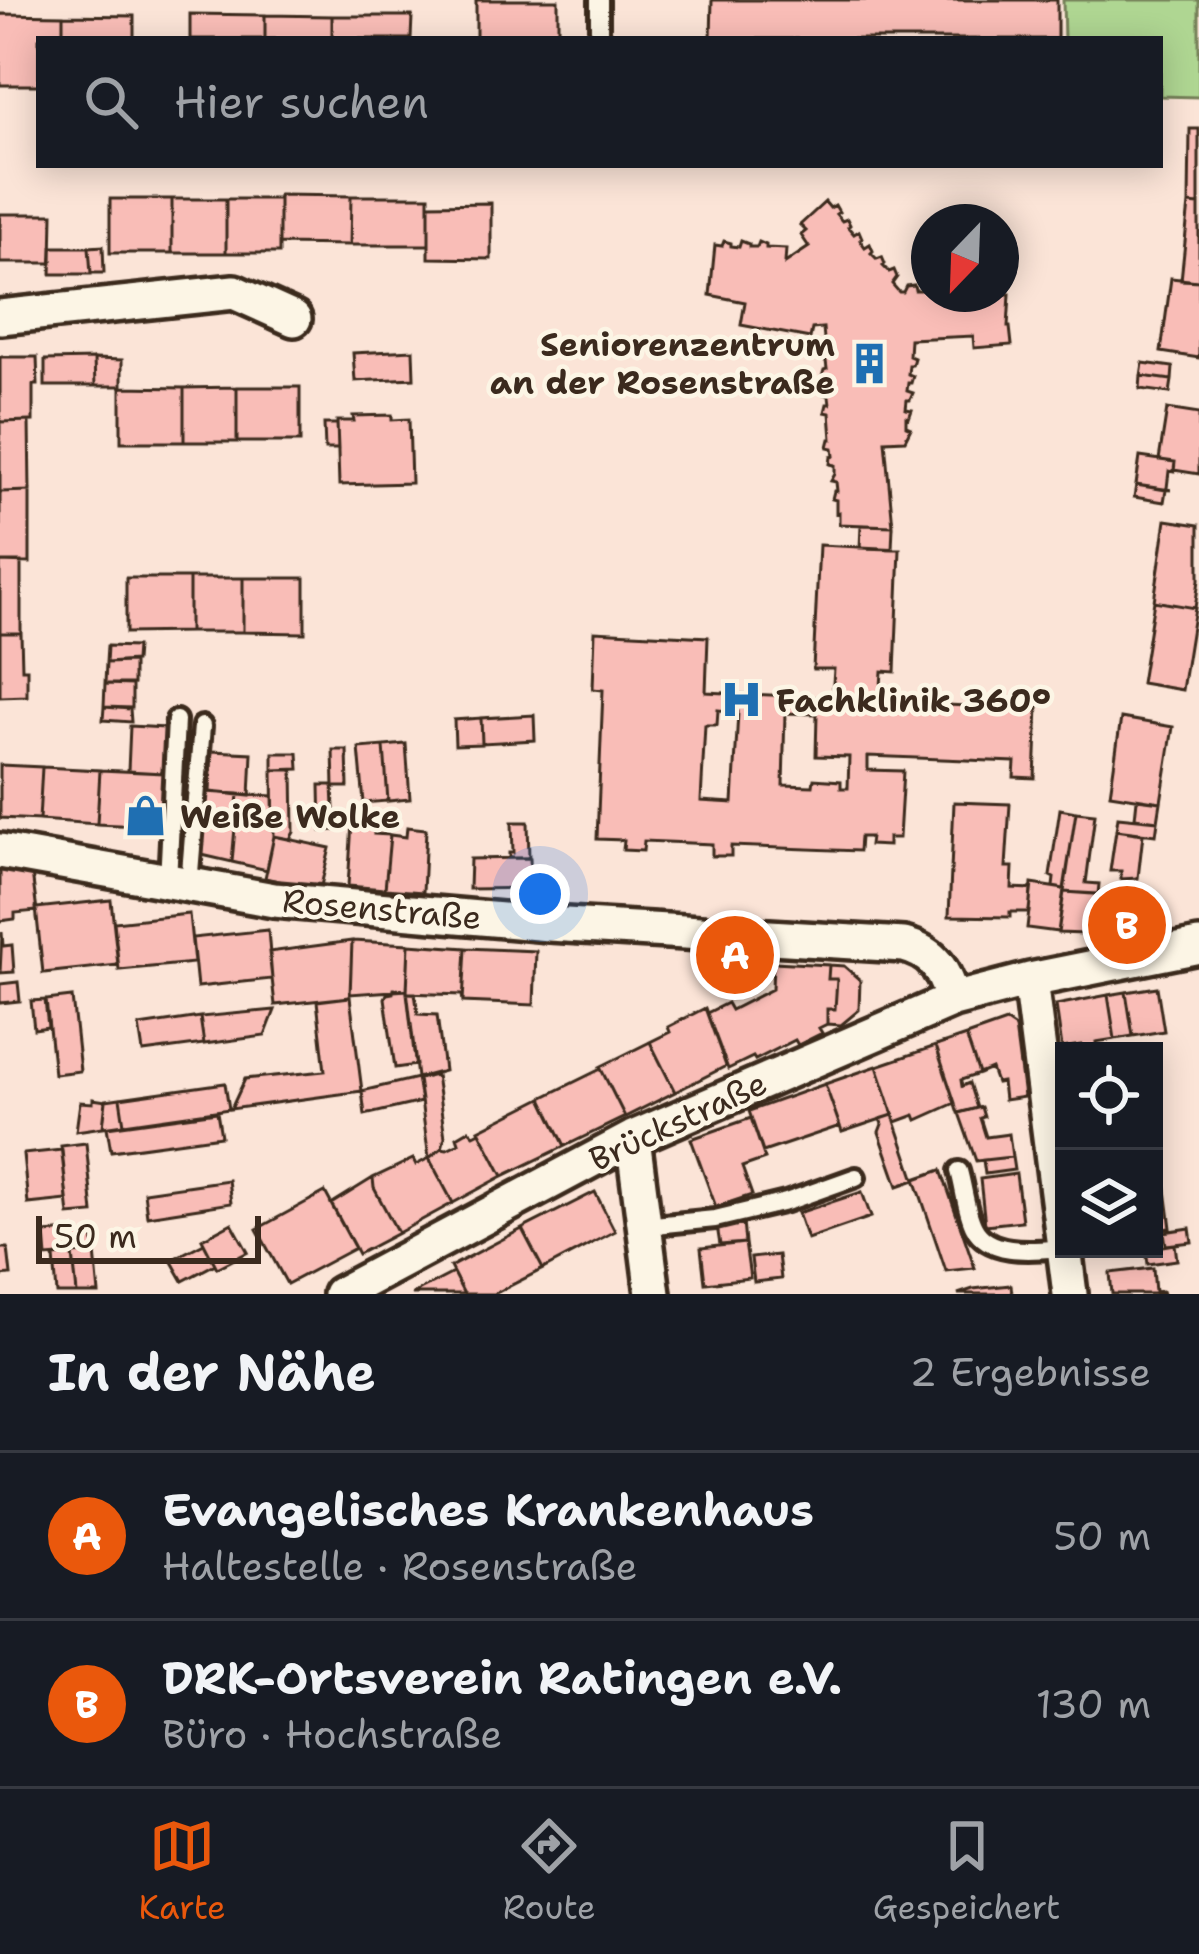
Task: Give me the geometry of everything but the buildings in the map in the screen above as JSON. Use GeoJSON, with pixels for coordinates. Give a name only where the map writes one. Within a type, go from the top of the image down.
{"type":"FeatureCollection","features":[{"type":"Feature","properties":{"kind":"street"},"geometry":{"type":"LineString","coordinates":[[0,317],[233,292],[294,319]]}},
{"type":"Feature","properties":{"kind":"street","name":"Rosenstraße"},"geometry":{"type":"LineString","coordinates":[[0,851],[274,900],[549,924],[904,945],[937,962],[953,1000]]}},
{"type":"Feature","properties":{"kind":"street","name":"Brückstraße"},"geometry":{"type":"LineString","coordinates":[[340,1294],[633,1138],[953,1000],[1199,946]]}},
{"type":"Feature","properties":{"kind":"street"},"geometry":{"type":"LineString","coordinates":[[1030,980],[1055,1177]]}},
{"type":"Feature","properties":{"kind":"street"},"geometry":{"type":"LineString","coordinates":[[633,1138],[653,1294]]}},
{"type":"Feature","properties":{"kind":"street"},"geometry":{"type":"LineString","coordinates":[[1065,1258],[1070,1294]]}},
{"type":"Feature","properties":{"kind":"lane"},"geometry":{"type":"LineString","coordinates":[[599,0],[599,36]]}},
{"type":"Feature","properties":{"kind":"lane"},"geometry":{"type":"LineString","coordinates":[[176,720],[178,883]]}},
{"type":"Feature","properties":{"kind":"lane"},"geometry":{"type":"LineString","coordinates":[[178,883],[202,726]]}},
{"type":"Feature","properties":{"kind":"lane"},"geometry":{"type":"LineString","coordinates":[[959,1171],[974,1227],[988,1240],[1014,1250],[1055,1248]]}},
{"type":"Feature","properties":{"kind":"lane"},"geometry":{"type":"LineString","coordinates":[[644,1226],[715,1219],[786,1202],[856,1177]]}},
{"type":"Feature","properties":{"kind":"green space"},"geometry":{"type":"Polygon","coordinates":[[[1063,0],[1199,0],[1199,97],[1163,96],[1163,36],[1064,36],[1063,0]]]}},
{"type":"Feature","properties":{"kind":"place","name":"Seniorenzentrum an der Rosenstraße"},"geometry":{"type":"Point","coordinates":[869,363]}},
{"type":"Feature","properties":{"kind":"place","name":"Fachklinik 360°"},"geometry":{"type":"Point","coordinates":[742,700]}},
{"type":"Feature","properties":{"kind":"place","name":"Weiße Wolke"},"geometry":{"type":"Point","coordinates":[146,816]}},
{"type":"Feature","properties":{"kind":"place","name":"DRK-Ortsverein Ratingen e.V."},"geometry":{"type":"Point","coordinates":[1127,925]}},
{"type":"Feature","properties":{"kind":"place","name":"Evangelisches Krankenhaus"},"geometry":{"type":"Point","coordinates":[735,955]}}]}
